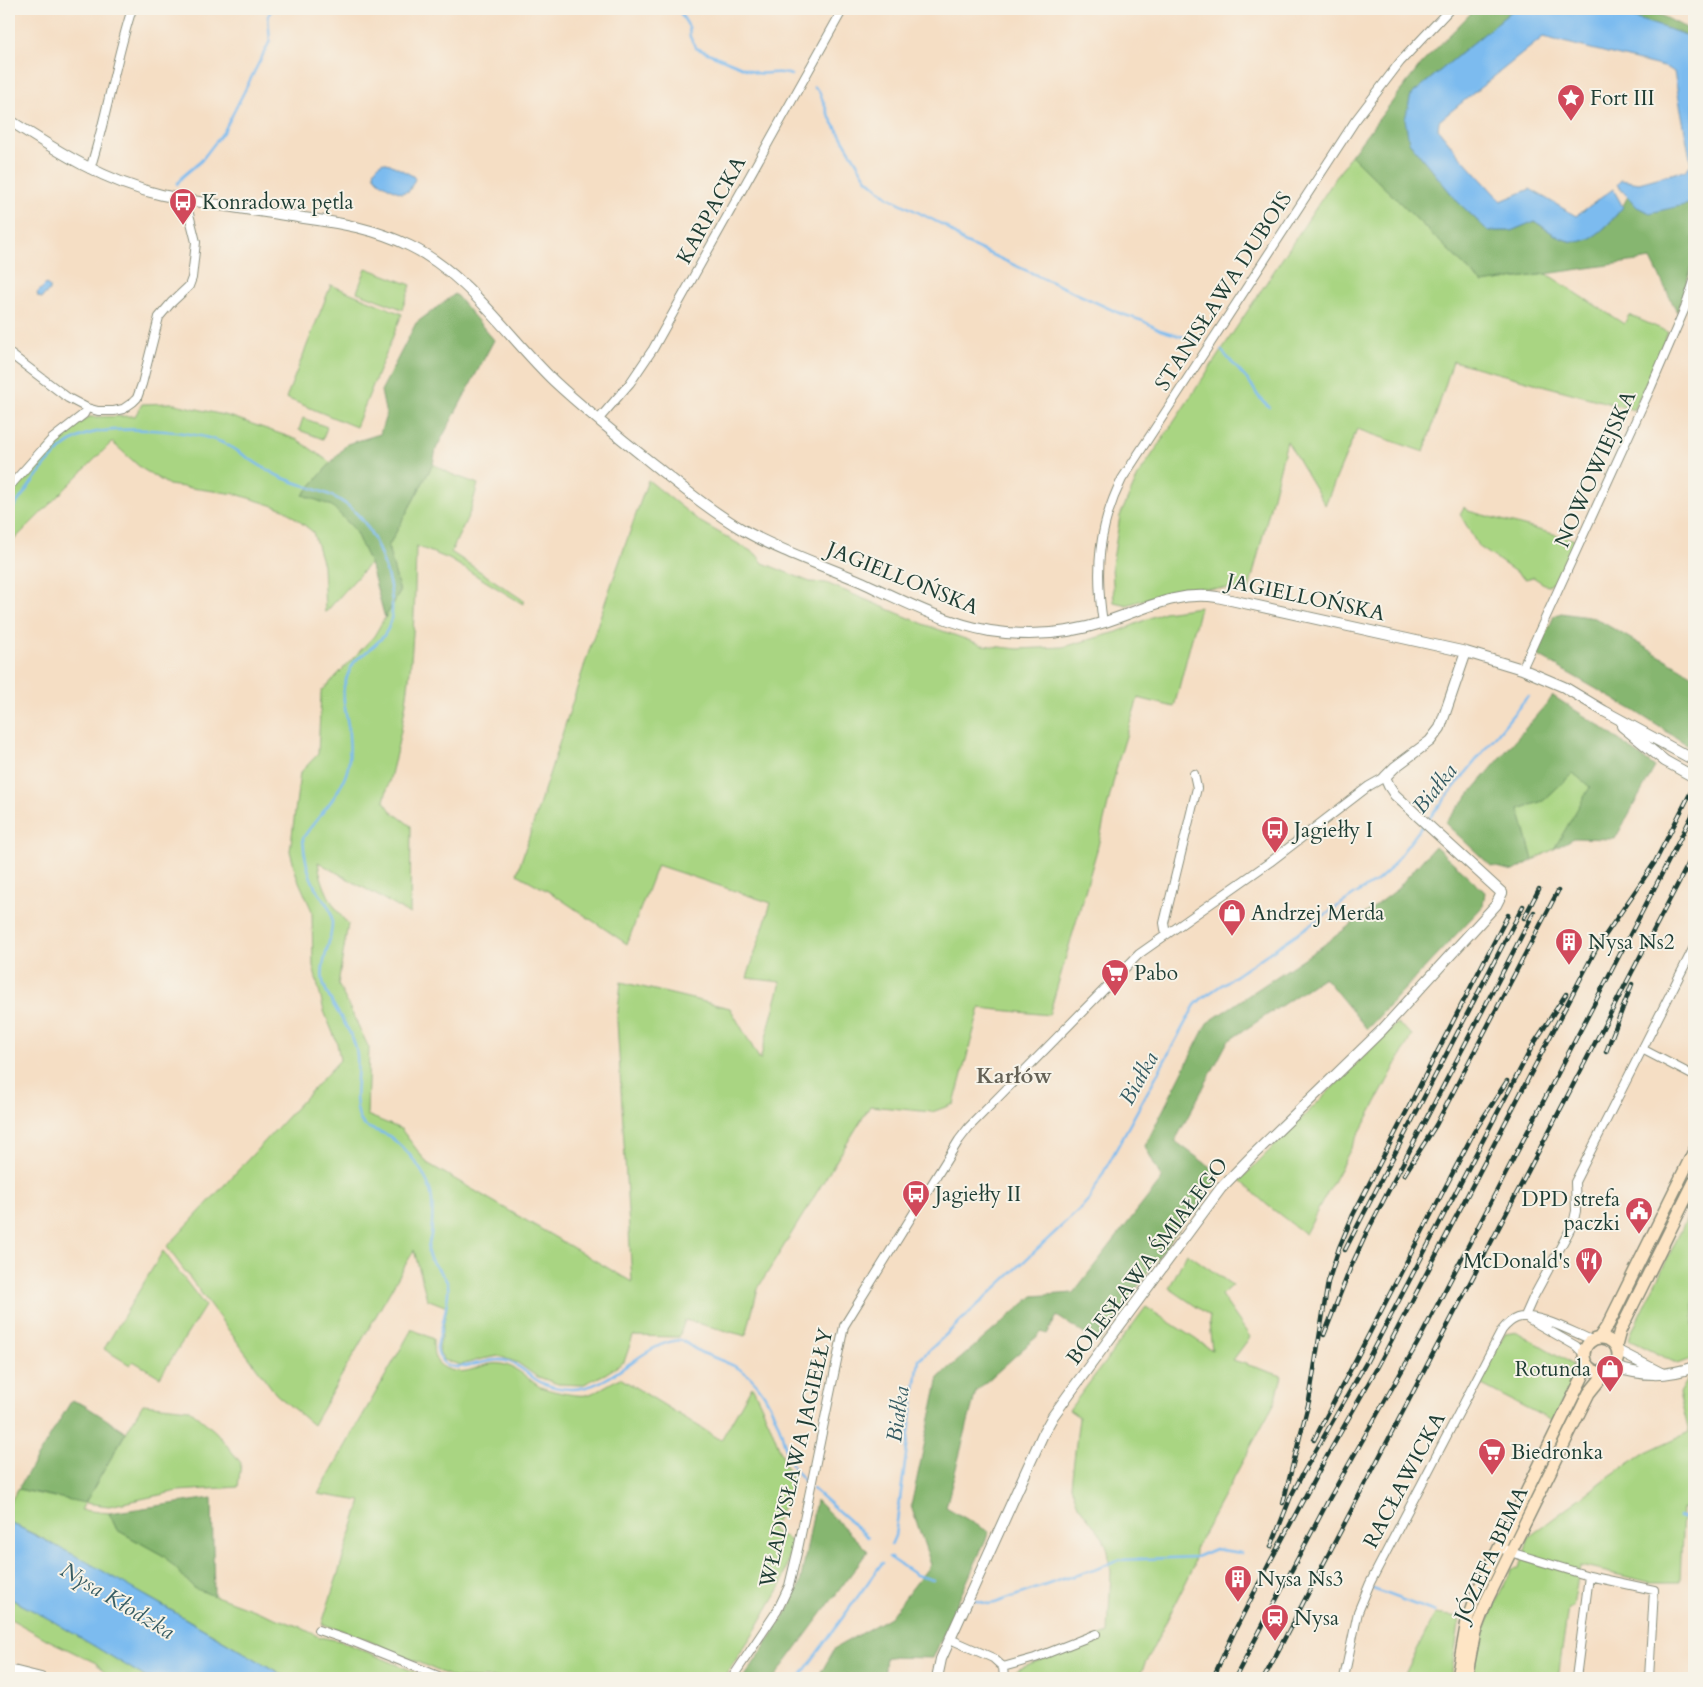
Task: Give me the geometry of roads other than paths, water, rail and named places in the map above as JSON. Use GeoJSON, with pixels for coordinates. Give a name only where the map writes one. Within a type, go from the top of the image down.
{"type":"FeatureCollection","features":[{"type":"Feature","properties":{"kind":"main road"},"geometry":{"type":"LineString","coordinates":[[1694,1151],[1608,1325],[1586,1347],[1585,1358],[1592,1370],[1600,1372],[1610,1369],[1618,1359],[1617,1349],[1620,1332],[1694,1182]]}},
{"type":"Feature","properties":{"kind":"main road"},"geometry":{"type":"LineString","coordinates":[[1596,1339],[1608,1339],[1617,1349]]}},
{"type":"Feature","properties":{"kind":"main road","name":"JÓZEFA BEMA"},"geometry":{"type":"LineString","coordinates":[[1457,1678],[1464,1634],[1471,1606],[1498,1547],[1583,1376],[1585,1358]]}},
{"type":"Feature","properties":{"kind":"main road","name":"JÓZEFA BEMA"},"geometry":{"type":"LineString","coordinates":[[1466,1678],[1479,1620],[1510,1552],[1589,1393],[1610,1369]]}},
{"type":"Feature","properties":{"kind":"street"},"geometry":{"type":"LineString","coordinates":[[90,169],[132,9]]}},
{"type":"Feature","properties":{"kind":"street","name":"KARPACKA"},"geometry":{"type":"LineString","coordinates":[[598,420],[630,384],[650,356],[843,9]]}},
{"type":"Feature","properties":{"kind":"street","name":"STANISŁAWA DUBOIS"},"geometry":{"type":"LineString","coordinates":[[1102,623],[1098,578],[1100,540],[1112,498],[1122,479],[1355,121],[1400,62],[1450,9]]}},
{"type":"Feature","properties":{"kind":"street","name":"JAGIELLOŃSKA"},"geometry":{"type":"LineString","coordinates":[[9,120],[60,153],[90,169],[140,189],[190,200],[357,227],[392,238],[414,248],[446,268],[531,358],[598,420],[702,503],[740,528],[788,551],[941,616],[979,628],[1016,634],[1051,633],[1075,630],[1102,623],[1171,599],[1198,594],[1217,597],[1466,652],[1522,669],[1564,687],[1694,760]]}},
{"type":"Feature","properties":{"kind":"street"},"geometry":{"type":"LineString","coordinates":[[9,353],[68,398],[87,408],[106,412],[123,409],[137,398],[159,317],[189,286],[192,278],[196,242],[188,210],[190,200]]}},
{"type":"Feature","properties":{"kind":"street","name":"NOWOWIEJSKA"},"geometry":{"type":"LineString","coordinates":[[1522,669],[1654,379],[1685,308],[1694,281]]}},
{"type":"Feature","properties":{"kind":"street"},"geometry":{"type":"LineString","coordinates":[[9,488],[52,439],[84,414],[87,408]]}},
{"type":"Feature","properties":{"kind":"street","name":"WŁADYSŁAWA JAGIEŁŁY"},"geometry":{"type":"LineString","coordinates":[[732,1678],[777,1611],[787,1591],[794,1570],[844,1326],[969,1126],[1132,961],[1166,935],[1246,880],[1430,740],[1440,728],[1466,652]]}},
{"type":"Feature","properties":{"kind":"street","name":"JAGIELLOŃSKA"},"geometry":{"type":"LineString","coordinates":[[1604,711],[1659,756],[1694,777]]}},
{"type":"Feature","properties":{"kind":"street"},"geometry":{"type":"LineString","coordinates":[[1166,935],[1164,923],[1197,788],[1194,774]]}},
{"type":"Feature","properties":{"kind":"street","name":"BOLESŁAWA ŚMIAŁEGO"},"geometry":{"type":"LineString","coordinates":[[937,1678],[941,1659],[950,1638],[1013,1498],[1043,1434],[1054,1416],[1221,1188],[1382,1030],[1496,905],[1502,893],[1395,795],[1385,776]]}},
{"type":"Feature","properties":{"kind":"street"},"geometry":{"type":"LineString","coordinates":[[1525,1316],[1573,1224],[1576,1211],[1575,1182],[1694,947]]}},
{"type":"Feature","properties":{"kind":"street"},"geometry":{"type":"LineString","coordinates":[[1642,1049],[1694,1076]]}},
{"type":"Feature","properties":{"kind":"street"},"geometry":{"type":"LineString","coordinates":[[1525,1316],[1540,1319],[1596,1339]]}},
{"type":"Feature","properties":{"kind":"street"},"geometry":{"type":"LineString","coordinates":[[1525,1316],[1576,1346],[1585,1358]]}},
{"type":"Feature","properties":{"kind":"street","name":"RACŁAWICKA"},"geometry":{"type":"LineString","coordinates":[[1344,1678],[1358,1612],[1370,1583],[1497,1338],[1502,1330],[1515,1318],[1525,1316]]}},
{"type":"Feature","properties":{"kind":"street"},"geometry":{"type":"LineString","coordinates":[[1617,1349],[1664,1374]]}},
{"type":"Feature","properties":{"kind":"street"},"geometry":{"type":"LineString","coordinates":[[1610,1369],[1638,1374],[1664,1374],[1675,1373],[1694,1367]]}},
{"type":"Feature","properties":{"kind":"street"},"geometry":{"type":"LineString","coordinates":[[1498,1547],[1589,1576],[1654,1590],[1649,1678]]}},
{"type":"Feature","properties":{"kind":"street"},"geometry":{"type":"LineString","coordinates":[[1576,1678],[1589,1576]]}},
{"type":"Feature","properties":{"kind":"street"},"geometry":{"type":"LineString","coordinates":[[318,1630],[349,1640],[443,1678]]}},
{"type":"Feature","properties":{"kind":"street"},"geometry":{"type":"LineString","coordinates":[[1003,1667],[1035,1658],[1096,1634]]}},
{"type":"Feature","properties":{"kind":"street"},"geometry":{"type":"LineString","coordinates":[[950,1638],[993,1658],[1003,1667],[1004,1678]]}},
{"type":"Feature","properties":{"kind":"street"},"geometry":{"type":"LineString","coordinates":[[9,1670],[26,1676],[41,1678]]}},
{"type":"Feature","properties":{"kind":"water"},"geometry":{"type":"Polygon","coordinates":[[[1514,9],[1601,9],[1686,35],[1694,41],[1694,201],[1689,204],[1650,213],[1637,207],[1617,185],[1621,180],[1639,183],[1686,170],[1691,164],[1674,72],[1668,68],[1543,37],[1439,121],[1438,129],[1501,201],[1530,189],[1576,216],[1613,189],[1623,207],[1600,232],[1593,237],[1578,242],[1561,238],[1535,221],[1511,231],[1488,231],[1458,202],[1409,142],[1405,119],[1411,95],[1514,9]]]}},
{"type":"Feature","properties":{"kind":"water"},"geometry":{"type":"Polygon","coordinates":[[[383,162],[413,176],[415,179],[409,191],[401,193],[389,188],[378,180],[374,172],[383,162]]]}},
{"type":"Feature","properties":{"kind":"water"},"geometry":{"type":"Polygon","coordinates":[[[46,284],[50,287],[50,291],[42,298],[38,297],[37,293],[46,284]]]}},
{"type":"Feature","properties":{"kind":"water","name":"Nysa Kłodzka"},"geometry":{"type":"Polygon","coordinates":[[[9,1522],[82,1559],[288,1678],[147,1678],[51,1620],[9,1598],[9,1522]]]}},
{"type":"Feature","properties":{"kind":"waterway"},"geometry":{"type":"LineString","coordinates":[[177,184],[182,177],[201,161],[224,131],[270,41],[268,16],[272,9]]}},
{"type":"Feature","properties":{"kind":"waterway"},"geometry":{"type":"LineString","coordinates":[[678,9],[689,27],[690,37],[696,48],[756,73],[791,75]]}},
{"type":"Feature","properties":{"kind":"waterway"},"geometry":{"type":"LineString","coordinates":[[814,87],[819,91],[829,116],[867,179],[888,197],[945,226],[964,242],[1119,313],[1143,321],[1160,330],[1197,341]]}},
{"type":"Feature","properties":{"kind":"waterway"},"geometry":{"type":"LineString","coordinates":[[1221,350],[1269,407]]}},
{"type":"Feature","properties":{"kind":"waterway"},"geometry":{"type":"LineString","coordinates":[[9,514],[41,470],[71,442],[95,432],[152,430],[210,438],[223,443],[283,478],[323,492],[341,501],[350,507],[365,523],[377,546],[387,574],[392,600],[391,619],[384,636],[355,661],[347,677],[343,692],[349,730],[347,770],[337,792],[303,838],[303,845],[310,876],[316,889],[329,907],[331,914],[331,931],[323,965],[323,981],[329,998],[349,1031],[356,1049],[358,1066],[356,1100],[359,1117],[364,1125],[389,1136],[397,1142],[417,1164],[428,1183],[433,1211],[428,1253],[448,1285],[446,1307],[437,1348],[440,1358],[446,1364],[453,1367],[498,1360],[508,1361],[545,1384],[564,1389],[576,1389],[595,1384],[607,1378],[654,1348],[680,1340],[700,1352],[736,1367],[758,1385],[773,1410],[792,1465],[809,1485]]}},
{"type":"Feature","properties":{"kind":"waterway","name":"Białka"},"geometry":{"type":"LineString","coordinates":[[1427,821],[1528,696]]}},
{"type":"Feature","properties":{"kind":"waterway","name":"Białka"},"geometry":{"type":"LineString","coordinates":[[891,1545],[895,1536],[919,1360],[1089,1199],[1195,1005],[1201,999],[1377,881],[1388,871],[1423,825]]}},
{"type":"Feature","properties":{"kind":"waterway"},"geometry":{"type":"LineString","coordinates":[[813,1489],[868,1537]]}},
{"type":"Feature","properties":{"kind":"waterway"},"geometry":{"type":"LineString","coordinates":[[1679,1516],[1694,1520]]}},
{"type":"Feature","properties":{"kind":"waterway"},"geometry":{"type":"LineString","coordinates":[[974,1600],[988,1604],[995,1603],[1094,1570],[1118,1560],[1196,1557],[1215,1549],[1241,1553]]}},
{"type":"Feature","properties":{"kind":"waterway"},"geometry":{"type":"LineString","coordinates":[[889,1557],[916,1575],[933,1580]]}},
{"type":"Feature","properties":{"kind":"waterway","name":"Białka"},"geometry":{"type":"LineString","coordinates":[[799,1678],[882,1563]]}},
{"type":"Feature","properties":{"kind":"waterway"},"geometry":{"type":"LineString","coordinates":[[1373,1589],[1435,1612]]}},
{"type":"Feature","properties":{"kind":"railway"},"geometry":{"type":"LineString","coordinates":[[1213,1678],[1271,1560],[1377,1368],[1596,949],[1655,862],[1694,786]]}},
{"type":"Feature","properties":{"kind":"railway"},"geometry":{"type":"LineString","coordinates":[[1235,1678],[1328,1501],[1417,1344],[1694,812]]}},
{"type":"Feature","properties":{"kind":"railway"},"geometry":{"type":"LineString","coordinates":[[1264,1678],[1694,853]]}},
{"type":"Feature","properties":{"kind":"railway"},"geometry":{"type":"LineString","coordinates":[[1524,918],[1539,889]]}},
{"type":"Feature","properties":{"kind":"railway"},"geometry":{"type":"LineString","coordinates":[[1404,1175],[1436,1125],[1558,891]]}},
{"type":"Feature","properties":{"kind":"railway"},"geometry":{"type":"LineString","coordinates":[[1345,1250],[1523,906]]}},
{"type":"Feature","properties":{"kind":"railway"},"geometry":{"type":"LineString","coordinates":[[1324,1335],[1367,1232],[1534,912]]}},
{"type":"Feature","properties":{"kind":"railway"},"geometry":{"type":"LineString","coordinates":[[1283,1503],[1309,1401],[1328,1282],[1339,1248],[1353,1215],[1508,915]]}},
{"type":"Feature","properties":{"kind":"railway"},"geometry":{"type":"LineString","coordinates":[[1606,1052],[1632,984]]}},
{"type":"Feature","properties":{"kind":"railway"},"geometry":{"type":"LineString","coordinates":[[1271,1547],[1291,1496],[1303,1473],[1366,1363],[1533,1045],[1566,994]]}},
{"type":"Feature","properties":{"kind":"railway"},"geometry":{"type":"LineString","coordinates":[[1314,1440],[1474,1132],[1507,1081]]}},
{"type":"Feature","properties":{"kind":"place","name":"Fort III"},"geometry":{"type":"Point","coordinates":[1571,122]}},
{"type":"Feature","properties":{"kind":"place","name":"Konradowa pętla"},"geometry":{"type":"Point","coordinates":[183,226]}},
{"type":"Feature","properties":{"kind":"place","name":"Jagiełły I"},"geometry":{"type":"Point","coordinates":[1275,854]}},
{"type":"Feature","properties":{"kind":"place","name":"Andrzej Merda"},"geometry":{"type":"Point","coordinates":[1232,937]}},
{"type":"Feature","properties":{"kind":"place","name":"Nysa Ns2"},"geometry":{"type":"Point","coordinates":[1569,966]}},
{"type":"Feature","properties":{"kind":"place","name":"Pabo"},"geometry":{"type":"Point","coordinates":[1115,997]}},
{"type":"Feature","properties":{"kind":"place","name":"Jagiełły II"},"geometry":{"type":"Point","coordinates":[916,1218]}},
{"type":"Feature","properties":{"kind":"place","name":"DPD strefa paczki"},"geometry":{"type":"Point","coordinates":[1639,1235]}},
{"type":"Feature","properties":{"kind":"place","name":"McDonald's"},"geometry":{"type":"Point","coordinates":[1589,1285]}},
{"type":"Feature","properties":{"kind":"place","name":"Rotunda"},"geometry":{"type":"Point","coordinates":[1610,1393]}},
{"type":"Feature","properties":{"kind":"place","name":"Biedronka"},"geometry":{"type":"Point","coordinates":[1492,1476]}},
{"type":"Feature","properties":{"kind":"place","name":"Nysa Ns3"},"geometry":{"type":"Point","coordinates":[1238,1603]}},
{"type":"Feature","properties":{"kind":"place","name":"Nysa"},"geometry":{"type":"Point","coordinates":[1275,1642]}},
{"type":"Feature","properties":{"kind":"district","name":"Karłów"},"geometry":{"type":"Point","coordinates":[1014,1075]}}]}
